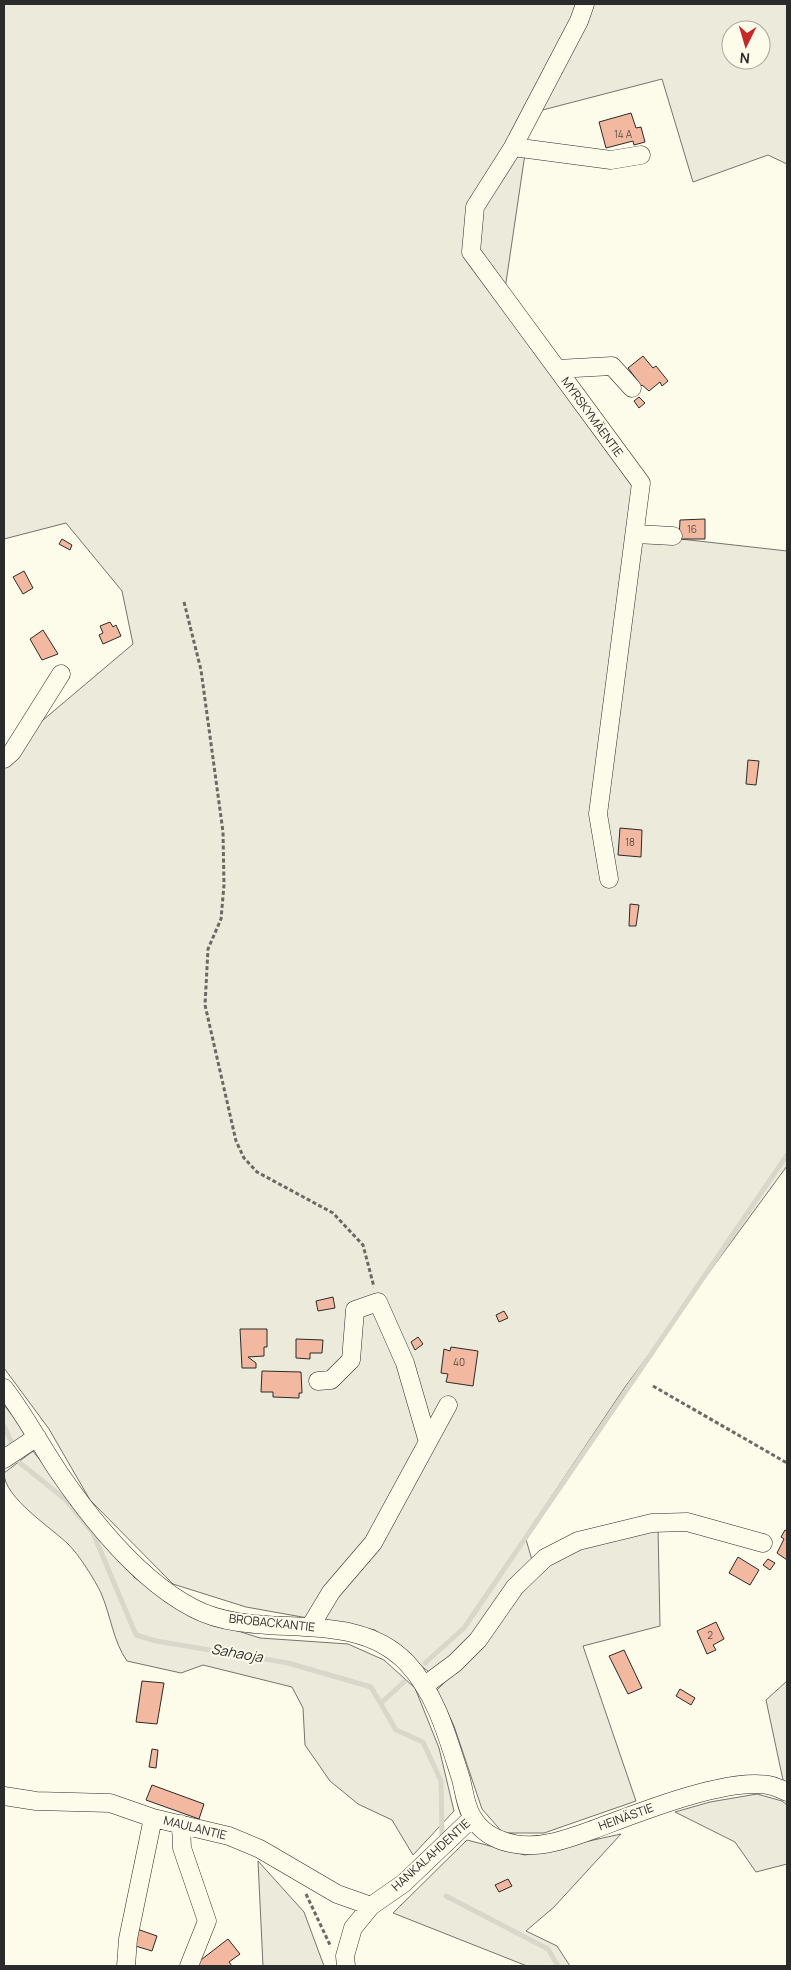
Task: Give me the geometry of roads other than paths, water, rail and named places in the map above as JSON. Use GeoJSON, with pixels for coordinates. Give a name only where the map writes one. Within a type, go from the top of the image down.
{"type":"FeatureCollection","features":[{"type":"Feature","properties":{"kind":"street","name":"MYRSKYMÄENTIE"},"geometry":{"type":"LineString","coordinates":[[585,4],[513,147],[474,207],[471,252],[641,483],[636,534],[598,814],[609,879]]}},
{"type":"Feature","properties":{"kind":"street"},"geometry":{"type":"LineString","coordinates":[[513,147],[612,160],[641,155]]}},
{"type":"Feature","properties":{"kind":"street"},"geometry":{"type":"LineString","coordinates":[[557,369],[612,366],[632,388]]}},
{"type":"Feature","properties":{"kind":"street"},"geometry":{"type":"LineString","coordinates":[[636,534],[673,536]]}},
{"type":"Feature","properties":{"kind":"street"},"geometry":{"type":"LineString","coordinates":[[4,759],[12,752],[60,674]]}},
{"type":"Feature","properties":{"kind":"street"},"geometry":{"type":"LineString","coordinates":[[318,1381],[331,1380],[352,1360],[355,1310],[378,1302],[405,1363],[428,1442]]}},
{"type":"Feature","properties":{"kind":"street","name":"BROBACKANTIE"},"geometry":{"type":"LineString","coordinates":[[4,1388],[82,1503],[129,1558],[163,1590],[194,1609],[227,1620],[310,1627],[360,1635],[389,1648],[407,1664],[424,1686],[447,1735],[472,1818]]}},
{"type":"Feature","properties":{"kind":"street"},"geometry":{"type":"LineString","coordinates":[[310,1627],[331,1592],[373,1543],[448,1405]]}},
{"type":"Feature","properties":{"kind":"street"},"geometry":{"type":"LineString","coordinates":[[4,1459],[37,1438]]}},
{"type":"Feature","properties":{"kind":"street"},"geometry":{"type":"LineString","coordinates":[[424,1686],[455,1664],[478,1640],[515,1587],[545,1558],[578,1541],[652,1522],[687,1522],[763,1543]]}},
{"type":"Feature","properties":{"kind":"street","name":"HEINÄSTIE"},"geometry":{"type":"LineString","coordinates":[[472,1818],[486,1833],[500,1840],[530,1845],[562,1840],[657,1806],[734,1786],[768,1785],[787,1792]]}},
{"type":"Feature","properties":{"kind":"street"},"geometry":{"type":"LineString","coordinates":[[4,1796],[36,1801],[110,1804],[153,1818]]}},
{"type":"Feature","properties":{"kind":"street","name":"MAULANTIE"},"geometry":{"type":"LineString","coordinates":[[126,1966],[128,1939],[153,1818],[229,1836],[260,1849],[337,1894],[371,1906]]}},
{"type":"Feature","properties":{"kind":"street","name":"HANKALAHDENTIE"},"geometry":{"type":"LineString","coordinates":[[346,1966],[345,1956],[353,1928],[371,1906],[404,1883],[472,1818]]}},
{"type":"Feature","properties":{"kind":"street"},"geometry":{"type":"LineString","coordinates":[[181,1824],[182,1848],[206,1921],[189,1966]]}},
{"type":"Feature","properties":{"kind":"waterway"},"geometry":{"type":"LineString","coordinates":[[425,1663],[464,1628],[787,1155]]}},
{"type":"Feature","properties":{"kind":"waterway","name":"Sahaoja"},"geometry":{"type":"LineString","coordinates":[[4,1426],[12,1443]]}},
{"type":"Feature","properties":{"kind":"waterway","name":"Sahaoja"},"geometry":{"type":"LineString","coordinates":[[20,1463],[65,1499],[93,1533],[136,1635],[156,1641],[288,1663],[371,1687],[396,1730],[423,1742],[441,1781],[442,1835]]}},
{"type":"Feature","properties":{"kind":"waterway"},"geometry":{"type":"LineString","coordinates":[[381,1703],[404,1682]]}},
{"type":"Feature","properties":{"kind":"waterway","name":"Sahaoja"},"geometry":{"type":"LineString","coordinates":[[446,1896],[548,1949],[558,1966]]}}]}
